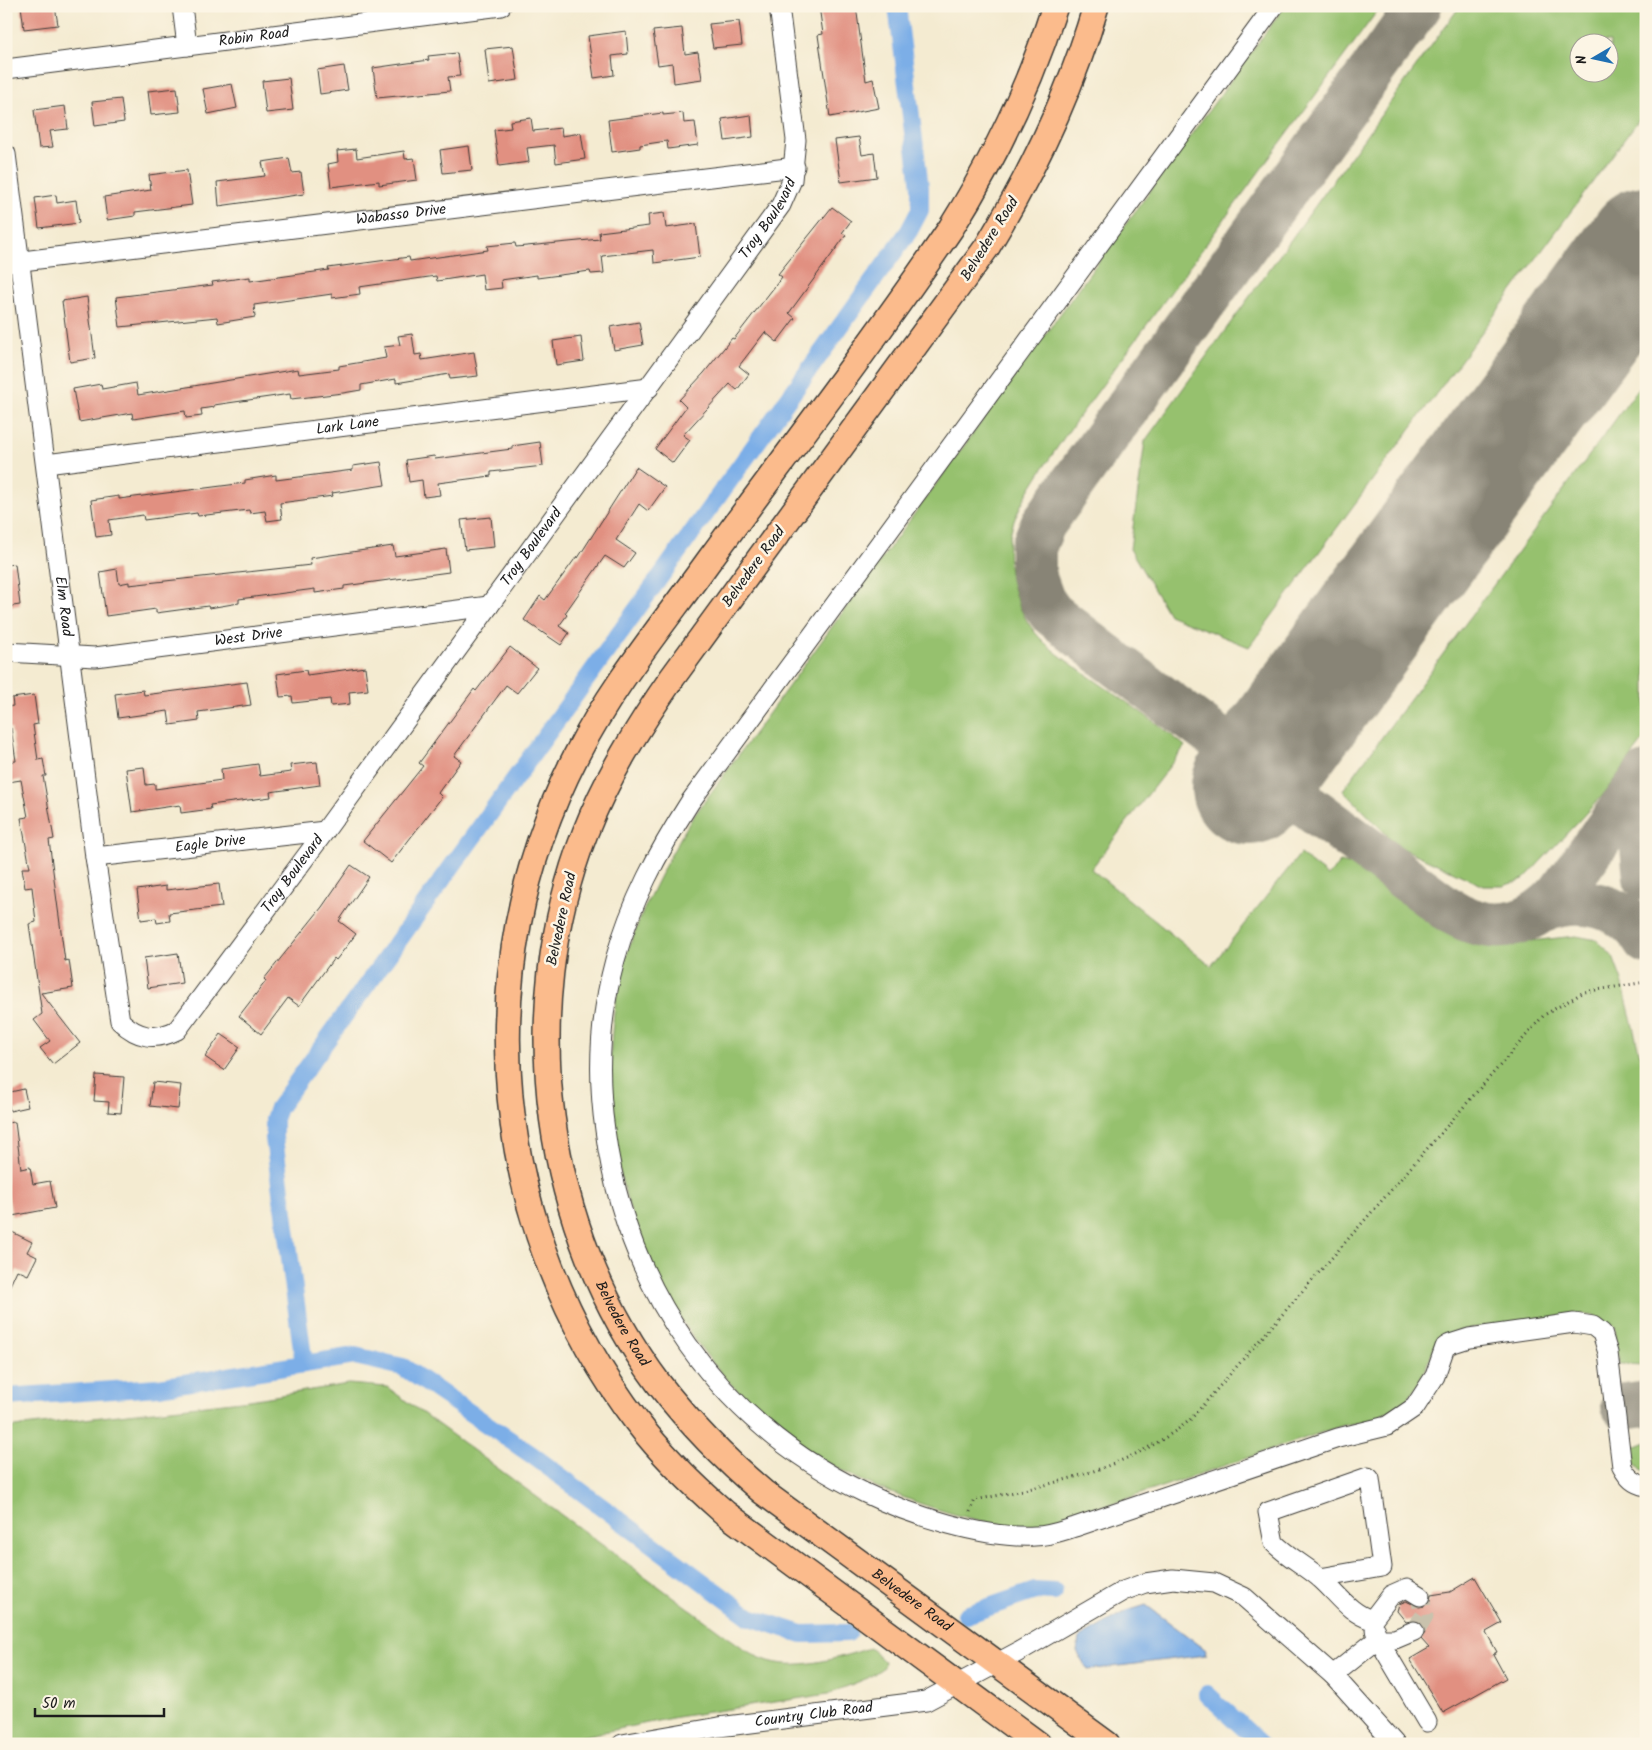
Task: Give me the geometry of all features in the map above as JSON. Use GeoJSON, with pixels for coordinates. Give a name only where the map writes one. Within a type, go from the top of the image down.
{"type":"FeatureCollection","features":[{"type":"Feature","properties":{"kind":"main road"},"geometry":{"type":"LineString","coordinates":[[1038,1744],[725,1513],[679,1471],[644,1430],[604,1374],[561,1294],[538,1236],[516,1149],[507,1055],[511,965],[529,874],[549,816],[574,759],[605,706],[934,253],[967,203],[1014,112],[1055,6]]}},
{"type":"Feature","properties":{"kind":"main road","name":"Belvedere Road"},"geometry":{"type":"LineString","coordinates":[[1096,6],[1082,53],[1056,118],[1034,167],[1003,221],[970,272],[636,730],[608,782],[585,834],[566,893],[550,983],[547,1060],[555,1138],[568,1197],[598,1278],[641,1358],[682,1412],[719,1454],[763,1492],[1107,1744]]}},
{"type":"Feature","properties":{"kind":"main road"},"geometry":{"type":"LineString","coordinates":[[776,470],[807,495]]}},
{"type":"Feature","properties":{"kind":"street"},"geometry":{"type":"LineString","coordinates":[[182,6],[187,46]]}},
{"type":"Feature","properties":{"kind":"street","name":"Robin Road"},"geometry":{"type":"LineString","coordinates":[[6,69],[501,6]]}},
{"type":"Feature","properties":{"kind":"street","name":"Troy Boulevard"},"geometry":{"type":"LineString","coordinates":[[153,1038],[165,1036],[177,1030],[325,831],[774,216],[787,193],[794,167],[796,140],[780,6]]}},
{"type":"Feature","properties":{"kind":"street"},"geometry":{"type":"LineString","coordinates":[[1274,6],[690,802],[661,848],[640,888],[614,962],[608,995],[601,1054],[601,1100],[608,1156],[624,1219],[639,1260],[670,1320],[687,1346],[723,1389],[765,1429],[794,1452],[840,1481],[872,1497],[921,1516],[963,1526],[1024,1536],[1054,1533],[1338,1438],[1388,1426],[1415,1407],[1434,1376],[1445,1347],[1450,1344],[1469,1338],[1574,1323],[1593,1326],[1602,1333],[1608,1353],[1622,1467],[1627,1476],[1635,1483],[1646,1486]]}},
{"type":"Feature","properties":{"kind":"street","name":"Elm Road"},"geometry":{"type":"LineString","coordinates":[[6,154],[13,262],[46,464],[95,857],[120,1021],[129,1030],[140,1036],[153,1038]]}},
{"type":"Feature","properties":{"kind":"street","name":"Wabasso Drive"},"geometry":{"type":"LineString","coordinates":[[13,262],[794,167]]}},
{"type":"Feature","properties":{"kind":"street","name":"Lark Lane"},"geometry":{"type":"LineString","coordinates":[[46,464],[648,388]]}},
{"type":"Feature","properties":{"kind":"street","name":"West Drive"},"geometry":{"type":"LineString","coordinates":[[6,652],[95,657],[489,606]]}},
{"type":"Feature","properties":{"kind":"street","name":"Eagle Drive"},"geometry":{"type":"LineString","coordinates":[[95,857],[325,831]]}},
{"type":"Feature","properties":{"kind":"street"},"geometry":{"type":"LineString","coordinates":[[1320,1578],[1382,1567],[1370,1479],[1368,1477],[1268,1512],[1274,1543],[1320,1578],[1336,1593],[1349,1594],[1368,1607],[1378,1639],[1427,1722]]}},
{"type":"Feature","properties":{"kind":"street","name":"Country Club Road"},"geometry":{"type":"LineString","coordinates":[[622,1744],[719,1727],[926,1701],[996,1664],[1123,1591],[1146,1583],[1188,1579],[1214,1583],[1244,1597],[1333,1675],[1395,1744]]}},
{"type":"Feature","properties":{"kind":"street"},"geometry":{"type":"LineString","coordinates":[[1372,1620],[1391,1595],[1408,1588],[1420,1596]]}},
{"type":"Feature","properties":{"kind":"street"},"geometry":{"type":"LineString","coordinates":[[1333,1675],[1378,1639],[1395,1639],[1414,1631]]}},
{"type":"Feature","properties":{"kind":"path"},"geometry":{"type":"LineString","coordinates":[[963,1526],[975,1500],[1056,1484],[1138,1454],[1168,1437],[1190,1420],[1544,1015],[1584,992],[1646,982]]}},
{"type":"Feature","properties":{"kind":"green space"},"geometry":{"type":"Polygon","coordinates":[[[1285,6],[1381,6],[1065,436],[1034,482],[1020,507],[1011,531],[1009,559],[1013,587],[1023,614],[1045,643],[1185,746],[1091,869],[1211,966],[1300,854],[1328,876],[1340,862],[1356,866],[1443,929],[1466,940],[1494,945],[1576,936],[1597,940],[1613,957],[1622,981],[1646,1080],[1646,1365],[1619,1364],[1615,1327],[1593,1316],[1582,1314],[1456,1331],[1437,1341],[1418,1385],[1405,1402],[1375,1419],[1341,1426],[1061,1521],[1032,1526],[993,1523],[954,1514],[916,1502],[879,1488],[830,1464],[785,1434],[744,1398],[708,1356],[676,1311],[650,1262],[630,1211],[617,1158],[612,1121],[610,1063],[615,1006],[626,957],[634,933],[666,864],[691,820],[1285,6]]]}},
{"type":"Feature","properties":{"kind":"green space"},"geometry":{"type":"Polygon","coordinates":[[[1460,6],[1646,6],[1646,110],[1249,647],[1169,615],[1130,549],[1145,441],[1460,6]]]}},
{"type":"Feature","properties":{"kind":"green space"},"geometry":{"type":"Polygon","coordinates":[[[1646,378],[1646,737],[1602,796],[1524,879],[1503,886],[1484,886],[1398,846],[1343,790],[1646,378]]]}},
{"type":"Feature","properties":{"kind":"green space"},"geometry":{"type":"Polygon","coordinates":[[[348,1384],[387,1387],[754,1655],[775,1663],[802,1664],[844,1656],[870,1648],[885,1662],[884,1667],[868,1678],[828,1694],[677,1717],[545,1744],[6,1744],[6,1428],[250,1400],[348,1384]]]}},
{"type":"Feature","properties":{"kind":"green space"},"geometry":{"type":"Polygon","coordinates":[[[1646,1442],[1646,1475],[1629,1457],[1629,1449],[1646,1442]]]}},
{"type":"Feature","properties":{"kind":"water"},"geometry":{"type":"Polygon","coordinates":[[[1146,1605],[1206,1650],[1205,1655],[1088,1670],[1077,1652],[1079,1638],[1127,1611],[1146,1605]]]}},
{"type":"Feature","properties":{"kind":"building"},"geometry":{"type":"Polygon","coordinates":[[[21,6],[55,6],[58,25],[24,29],[21,6]]]}},
{"type":"Feature","properties":{"kind":"building"},"geometry":{"type":"Polygon","coordinates":[[[819,6],[856,6],[866,81],[873,79],[879,108],[830,117],[818,35],[823,34],[819,6]]]}},
{"type":"Feature","properties":{"kind":"building"},"geometry":{"type":"Polygon","coordinates":[[[739,21],[742,45],[713,48],[709,24],[739,21]]]}},
{"type":"Feature","properties":{"kind":"building"},"geometry":{"type":"Polygon","coordinates":[[[682,28],[685,54],[698,52],[702,79],[674,83],[672,63],[658,65],[653,31],[682,28]]]}},
{"type":"Feature","properties":{"kind":"building"},"geometry":{"type":"Polygon","coordinates":[[[626,31],[628,54],[612,56],[614,75],[594,78],[588,36],[626,31]]]}},
{"type":"Feature","properties":{"kind":"building"},"geometry":{"type":"Polygon","coordinates":[[[513,46],[518,80],[489,84],[485,49],[513,46]]]}},
{"type":"Feature","properties":{"kind":"building"},"geometry":{"type":"Polygon","coordinates":[[[457,53],[460,76],[448,77],[450,91],[377,98],[373,68],[429,60],[428,56],[457,53]]]}},
{"type":"Feature","properties":{"kind":"building"},"geometry":{"type":"Polygon","coordinates":[[[344,66],[348,90],[320,94],[317,70],[344,66]]]}},
{"type":"Feature","properties":{"kind":"building"},"geometry":{"type":"Polygon","coordinates":[[[289,78],[293,110],[266,113],[262,81],[289,78]]]}},
{"type":"Feature","properties":{"kind":"building"},"geometry":{"type":"Polygon","coordinates":[[[232,84],[237,108],[208,114],[203,89],[232,84]]]}},
{"type":"Feature","properties":{"kind":"building"},"geometry":{"type":"Polygon","coordinates":[[[177,88],[180,112],[151,115],[148,91],[177,88]]]}},
{"type":"Feature","properties":{"kind":"building"},"geometry":{"type":"Polygon","coordinates":[[[121,99],[124,122],[95,126],[92,102],[121,99]]]}},
{"type":"Feature","properties":{"kind":"building"},"geometry":{"type":"Polygon","coordinates":[[[65,106],[68,129],[50,131],[53,147],[39,148],[34,110],[65,106]]]}},
{"type":"Feature","properties":{"kind":"building"},"geometry":{"type":"Polygon","coordinates":[[[663,113],[663,115],[683,113],[684,123],[695,122],[698,145],[668,149],[667,141],[640,145],[640,148],[612,152],[608,120],[663,113]]]}},
{"type":"Feature","properties":{"kind":"building"},"geometry":{"type":"Polygon","coordinates":[[[751,115],[753,137],[725,141],[722,119],[751,115]]]}},
{"type":"Feature","properties":{"kind":"building"},"geometry":{"type":"Polygon","coordinates":[[[531,118],[533,131],[561,128],[562,136],[581,133],[585,159],[556,163],[554,145],[527,148],[529,162],[499,166],[494,130],[511,128],[510,121],[531,118]]]}},
{"type":"Feature","properties":{"kind":"building"},"geometry":{"type":"Polygon","coordinates":[[[859,137],[862,155],[874,153],[877,177],[841,182],[835,140],[859,137]]]}},
{"type":"Feature","properties":{"kind":"building"},"geometry":{"type":"Polygon","coordinates":[[[469,146],[472,170],[443,173],[440,150],[469,146]]]}},
{"type":"Feature","properties":{"kind":"building"},"geometry":{"type":"Polygon","coordinates":[[[356,149],[357,158],[404,151],[405,159],[414,158],[417,180],[379,185],[379,181],[331,187],[328,164],[338,162],[337,151],[356,149]]]}},
{"type":"Feature","properties":{"kind":"building"},"geometry":{"type":"Polygon","coordinates":[[[289,158],[292,173],[301,172],[304,194],[219,206],[217,182],[265,176],[262,162],[289,158]]]}},
{"type":"Feature","properties":{"kind":"building"},"geometry":{"type":"Polygon","coordinates":[[[187,170],[192,205],[135,212],[135,216],[107,220],[104,197],[151,190],[149,175],[187,170]]]}},
{"type":"Feature","properties":{"kind":"building"},"geometry":{"type":"Polygon","coordinates":[[[56,195],[57,203],[76,200],[79,223],[39,228],[35,198],[56,195]]]}},
{"type":"Feature","properties":{"kind":"building"},"geometry":{"type":"Polygon","coordinates":[[[832,207],[851,221],[842,233],[846,235],[789,313],[795,318],[777,342],[765,332],[739,366],[749,374],[737,390],[730,384],[683,435],[690,440],[673,463],[655,449],[686,407],[679,400],[732,338],[734,339],[782,277],[778,274],[832,207]]]}},
{"type":"Feature","properties":{"kind":"building"},"geometry":{"type":"Polygon","coordinates":[[[664,213],[666,228],[696,224],[700,257],[654,263],[653,250],[602,256],[604,273],[591,274],[590,271],[537,278],[537,275],[501,280],[502,288],[484,290],[482,274],[437,281],[436,276],[359,287],[360,294],[332,298],[332,294],[254,305],[255,317],[218,323],[217,317],[120,327],[116,297],[213,285],[212,282],[250,277],[250,281],[409,257],[410,261],[488,250],[487,246],[515,243],[516,247],[600,239],[599,232],[649,226],[648,215],[664,213]]]}},
{"type":"Feature","properties":{"kind":"building"},"geometry":{"type":"Polygon","coordinates":[[[87,297],[95,358],[70,362],[62,301],[87,297]]]}},
{"type":"Feature","properties":{"kind":"building"},"geometry":{"type":"Polygon","coordinates":[[[639,322],[643,345],[614,350],[610,327],[639,322]]]}},
{"type":"Feature","properties":{"kind":"building"},"geometry":{"type":"Polygon","coordinates":[[[412,334],[415,355],[421,354],[422,360],[474,352],[478,376],[450,379],[449,374],[396,383],[396,379],[361,385],[361,390],[291,399],[290,394],[214,405],[214,407],[201,409],[202,416],[186,418],[185,411],[133,419],[132,413],[79,422],[73,389],[101,384],[102,389],[136,383],[138,395],[298,369],[299,374],[339,369],[339,366],[386,358],[384,347],[400,345],[398,336],[412,334]]]}},
{"type":"Feature","properties":{"kind":"building"},"geometry":{"type":"Polygon","coordinates":[[[581,337],[584,361],[556,365],[553,341],[581,337]]]}},
{"type":"Feature","properties":{"kind":"building"},"geometry":{"type":"Polygon","coordinates":[[[540,442],[543,466],[491,472],[491,476],[438,483],[440,495],[424,497],[422,480],[409,482],[406,460],[434,456],[435,459],[512,449],[512,446],[540,442]]]}},
{"type":"Feature","properties":{"kind":"building"},"geometry":{"type":"Polygon","coordinates":[[[381,462],[385,485],[332,493],[333,496],[280,503],[282,519],[267,521],[265,511],[250,513],[249,510],[198,516],[197,513],[144,520],[143,515],[109,520],[111,535],[96,537],[91,500],[119,496],[119,499],[245,483],[245,480],[276,475],[276,480],[353,470],[353,466],[381,462]]]}},
{"type":"Feature","properties":{"kind":"building"},"geometry":{"type":"Polygon","coordinates":[[[636,467],[665,487],[648,511],[639,504],[616,540],[635,553],[624,568],[605,556],[565,613],[567,615],[559,626],[569,633],[561,645],[524,620],[540,596],[545,600],[577,556],[578,558],[636,467]]]}},
{"type":"Feature","properties":{"kind":"building"},"geometry":{"type":"Polygon","coordinates":[[[491,517],[494,547],[465,550],[461,520],[491,517]]]}},
{"type":"Feature","properties":{"kind":"building"},"geometry":{"type":"Polygon","coordinates":[[[393,546],[395,556],[446,549],[449,572],[344,586],[344,589],[315,593],[315,589],[239,599],[239,603],[209,608],[208,606],[156,613],[156,609],[106,616],[100,572],[117,569],[119,584],[129,582],[129,585],[311,565],[310,558],[393,546]]]}},
{"type":"Feature","properties":{"kind":"building"},"geometry":{"type":"Polygon","coordinates":[[[15,564],[20,605],[6,607],[6,565],[15,564]]]}},
{"type":"Feature","properties":{"kind":"building"},"geometry":{"type":"Polygon","coordinates":[[[510,647],[537,668],[517,693],[506,685],[454,756],[461,761],[438,793],[442,797],[391,863],[363,841],[423,766],[419,763],[474,689],[476,691],[510,647]]]}},
{"type":"Feature","properties":{"kind":"building"},"geometry":{"type":"Polygon","coordinates":[[[365,667],[368,690],[349,692],[350,704],[331,706],[330,699],[293,703],[292,696],[280,697],[277,674],[306,670],[307,675],[365,667]]]}},
{"type":"Feature","properties":{"kind":"building"},"geometry":{"type":"Polygon","coordinates":[[[247,682],[251,705],[198,712],[199,721],[170,725],[168,711],[118,718],[115,694],[143,690],[144,695],[247,682]]]}},
{"type":"Feature","properties":{"kind":"building"},"geometry":{"type":"Polygon","coordinates":[[[34,695],[38,724],[33,725],[38,760],[43,759],[46,776],[43,776],[54,839],[49,840],[65,961],[69,960],[73,988],[41,993],[80,1043],[53,1064],[40,1048],[50,1041],[34,1020],[42,1014],[29,924],[36,922],[32,887],[25,888],[22,868],[30,868],[21,818],[28,817],[21,780],[8,782],[6,772],[6,762],[16,761],[11,728],[6,729],[6,707],[13,706],[12,698],[34,695]]]}},
{"type":"Feature","properties":{"kind":"building"},"geometry":{"type":"Polygon","coordinates":[[[317,762],[320,785],[270,792],[271,797],[210,805],[211,809],[181,813],[180,805],[132,812],[126,769],[144,767],[146,785],[155,784],[155,789],[222,780],[221,769],[258,764],[260,776],[291,772],[290,765],[317,762]]]}},
{"type":"Feature","properties":{"kind":"building"},"geometry":{"type":"Polygon","coordinates":[[[351,865],[369,877],[339,921],[356,934],[336,960],[334,958],[299,1006],[288,998],[261,1034],[239,1016],[266,981],[264,979],[322,907],[351,865]]]}},
{"type":"Feature","properties":{"kind":"building"},"geometry":{"type":"Polygon","coordinates":[[[219,884],[222,907],[169,913],[170,921],[157,923],[156,918],[141,920],[137,890],[166,886],[166,890],[219,884]]]}},
{"type":"Feature","properties":{"kind":"building"},"geometry":{"type":"Polygon","coordinates":[[[178,953],[182,983],[148,988],[144,958],[178,953]]]}},
{"type":"Feature","properties":{"kind":"building"},"geometry":{"type":"Polygon","coordinates":[[[221,1034],[240,1047],[224,1070],[205,1057],[221,1034]]]}},
{"type":"Feature","properties":{"kind":"building"},"geometry":{"type":"Polygon","coordinates":[[[96,1075],[124,1077],[121,1113],[108,1112],[109,1102],[94,1101],[96,1075]]]}},
{"type":"Feature","properties":{"kind":"building"},"geometry":{"type":"Polygon","coordinates":[[[153,1082],[181,1085],[178,1109],[150,1106],[153,1082]]]}},
{"type":"Feature","properties":{"kind":"building"},"geometry":{"type":"Polygon","coordinates":[[[24,1089],[28,1107],[10,1111],[6,1093],[24,1089]]]}},
{"type":"Feature","properties":{"kind":"building"},"geometry":{"type":"Polygon","coordinates":[[[15,1122],[21,1169],[30,1167],[33,1184],[50,1181],[55,1208],[12,1216],[6,1186],[6,1123],[15,1122]]]}},
{"type":"Feature","properties":{"kind":"building"},"geometry":{"type":"Polygon","coordinates":[[[10,1231],[32,1242],[27,1252],[37,1257],[28,1275],[17,1270],[6,1294],[6,1239],[10,1231]]]}},
{"type":"Feature","properties":{"kind":"building"},"geometry":{"type":"Polygon","coordinates":[[[1475,1577],[1502,1623],[1486,1632],[1497,1652],[1493,1654],[1506,1678],[1443,1713],[1410,1659],[1429,1648],[1421,1639],[1425,1633],[1424,1627],[1416,1620],[1406,1622],[1397,1611],[1399,1604],[1406,1601],[1419,1607],[1425,1606],[1430,1601],[1431,1595],[1450,1592],[1475,1577]]]}},
{"type":"Feature","properties":{"kind":"waterway"},"geometry":{"type":"LineString","coordinates":[[304,1364],[274,1138],[274,1119],[278,1108],[909,231],[920,210],[920,187],[897,6]]}},
{"type":"Feature","properties":{"kind":"waterway"},"geometry":{"type":"LineString","coordinates":[[6,1397],[159,1387],[355,1356],[403,1367],[532,1455],[750,1617],[802,1634],[848,1633]]}},
{"type":"Feature","properties":{"kind":"waterway"},"geometry":{"type":"LineString","coordinates":[[966,1615],[1035,1591],[1054,1592]]}},
{"type":"Feature","properties":{"kind":"waterway"},"geometry":{"type":"LineString","coordinates":[[1207,1694],[1261,1744]]}},
{"type":"Feature","properties":{"kind":"taxiway"},"geometry":{"type":"LineString","coordinates":[[1419,6],[1043,524],[1033,548],[1033,575],[1042,600],[1051,613],[1107,657],[1446,908],[1462,917],[1477,922],[1492,925],[1520,922],[1547,906],[1560,893],[1646,775]]}},
{"type":"Feature","properties":{"kind":"taxiway"},"geometry":{"type":"LineString","coordinates":[[1646,777],[1639,807],[1646,878]]}},
{"type":"Feature","properties":{"kind":"taxiway"},"geometry":{"type":"LineString","coordinates":[[1543,910],[1557,905],[1572,903],[1600,906],[1626,919],[1646,941]]}},
{"type":"Feature","properties":{"kind":"taxiway"},"geometry":{"type":"LineString","coordinates":[[1624,1406],[1646,1403]]}},
{"type":"Feature","properties":{"kind":"runway"},"geometry":{"type":"LineString","coordinates":[[1249,787],[1646,244]]}},
{"type":"Feature","properties":{"kind":"tunnel"},"geometry":{"type":"LineString","coordinates":[[1414,1631],[1424,1617],[1420,1596]]}}]}
